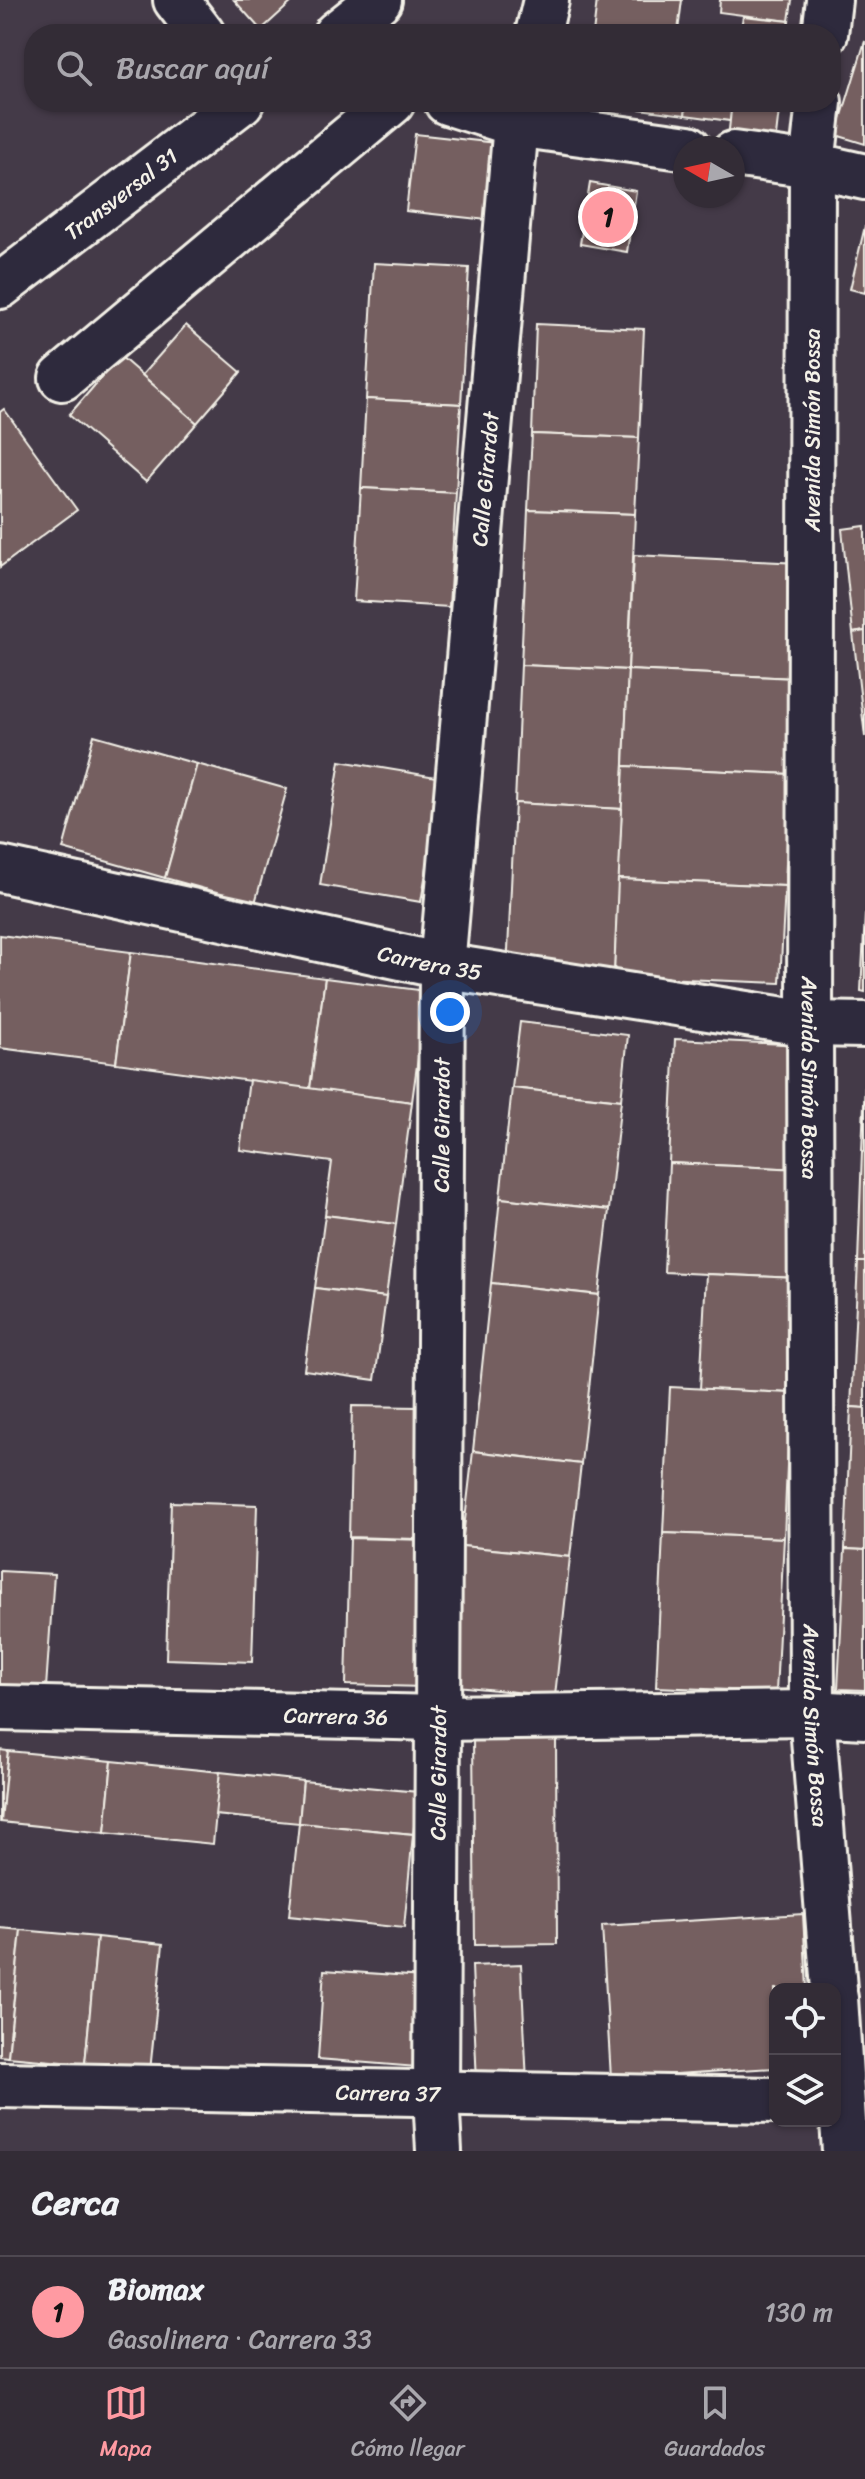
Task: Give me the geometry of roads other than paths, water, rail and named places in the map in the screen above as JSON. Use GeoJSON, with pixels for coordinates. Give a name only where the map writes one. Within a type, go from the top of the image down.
{"type":"FeatureCollection","features":[{"type":"Feature","properties":{"kind":"street"},"geometry":{"type":"LineString","coordinates":[[176,0],[194,24]]}},
{"type":"Feature","properties":{"kind":"street"},"geometry":{"type":"LineString","coordinates":[[349,24],[379,0]]}},
{"type":"Feature","properties":{"kind":"street"},"geometry":{"type":"LineString","coordinates":[[540,24],[546,0]]}},
{"type":"Feature","properties":{"kind":"street"},"geometry":{"type":"LineString","coordinates":[[826,24],[829,0]]}},
{"type":"Feature","properties":{"kind":"street","name":"Transversal 31"},"geometry":{"type":"LineString","coordinates":[[0,286],[228,112]]}},
{"type":"Feature","properties":{"kind":"street"},"geometry":{"type":"LineString","coordinates":[[62,378],[380,112]]}},
{"type":"Feature","properties":{"kind":"street","name":"Avenida Simón Bossa"},"geometry":{"type":"LineString","coordinates":[[818,112],[812,165],[812,1713],[834,1983]]}},
{"type":"Feature","properties":{"kind":"street"},"geometry":{"type":"LineString","coordinates":[[519,113],[673,145]]}},
{"type":"Feature","properties":{"kind":"street","name":"Calle Girardot"},"geometry":{"type":"LineString","coordinates":[[439,2151],[436,2095],[442,966],[519,113]]}},
{"type":"Feature","properties":{"kind":"street"},"geometry":{"type":"LineString","coordinates":[[745,156],[812,165],[865,177]]}},
{"type":"Feature","properties":{"kind":"street","name":"Carrera 35"},"geometry":{"type":"LineString","coordinates":[[0,869],[442,966],[810,1024],[865,1025]]}},
{"type":"Feature","properties":{"kind":"street","name":"Carrera 36"},"geometry":{"type":"LineString","coordinates":[[0,1708],[437,1718],[812,1713],[865,1716]]}},
{"type":"Feature","properties":{"kind":"street"},"geometry":{"type":"LineString","coordinates":[[841,2046],[848,2101],[845,2151]]}},
{"type":"Feature","properties":{"kind":"street","name":"Carrera 37"},"geometry":{"type":"LineString","coordinates":[[0,2085],[769,2100]]}},
{"type":"Feature","properties":{"kind":"place","name":"Biomax"},"geometry":{"type":"Point","coordinates":[608,217]}}]}
